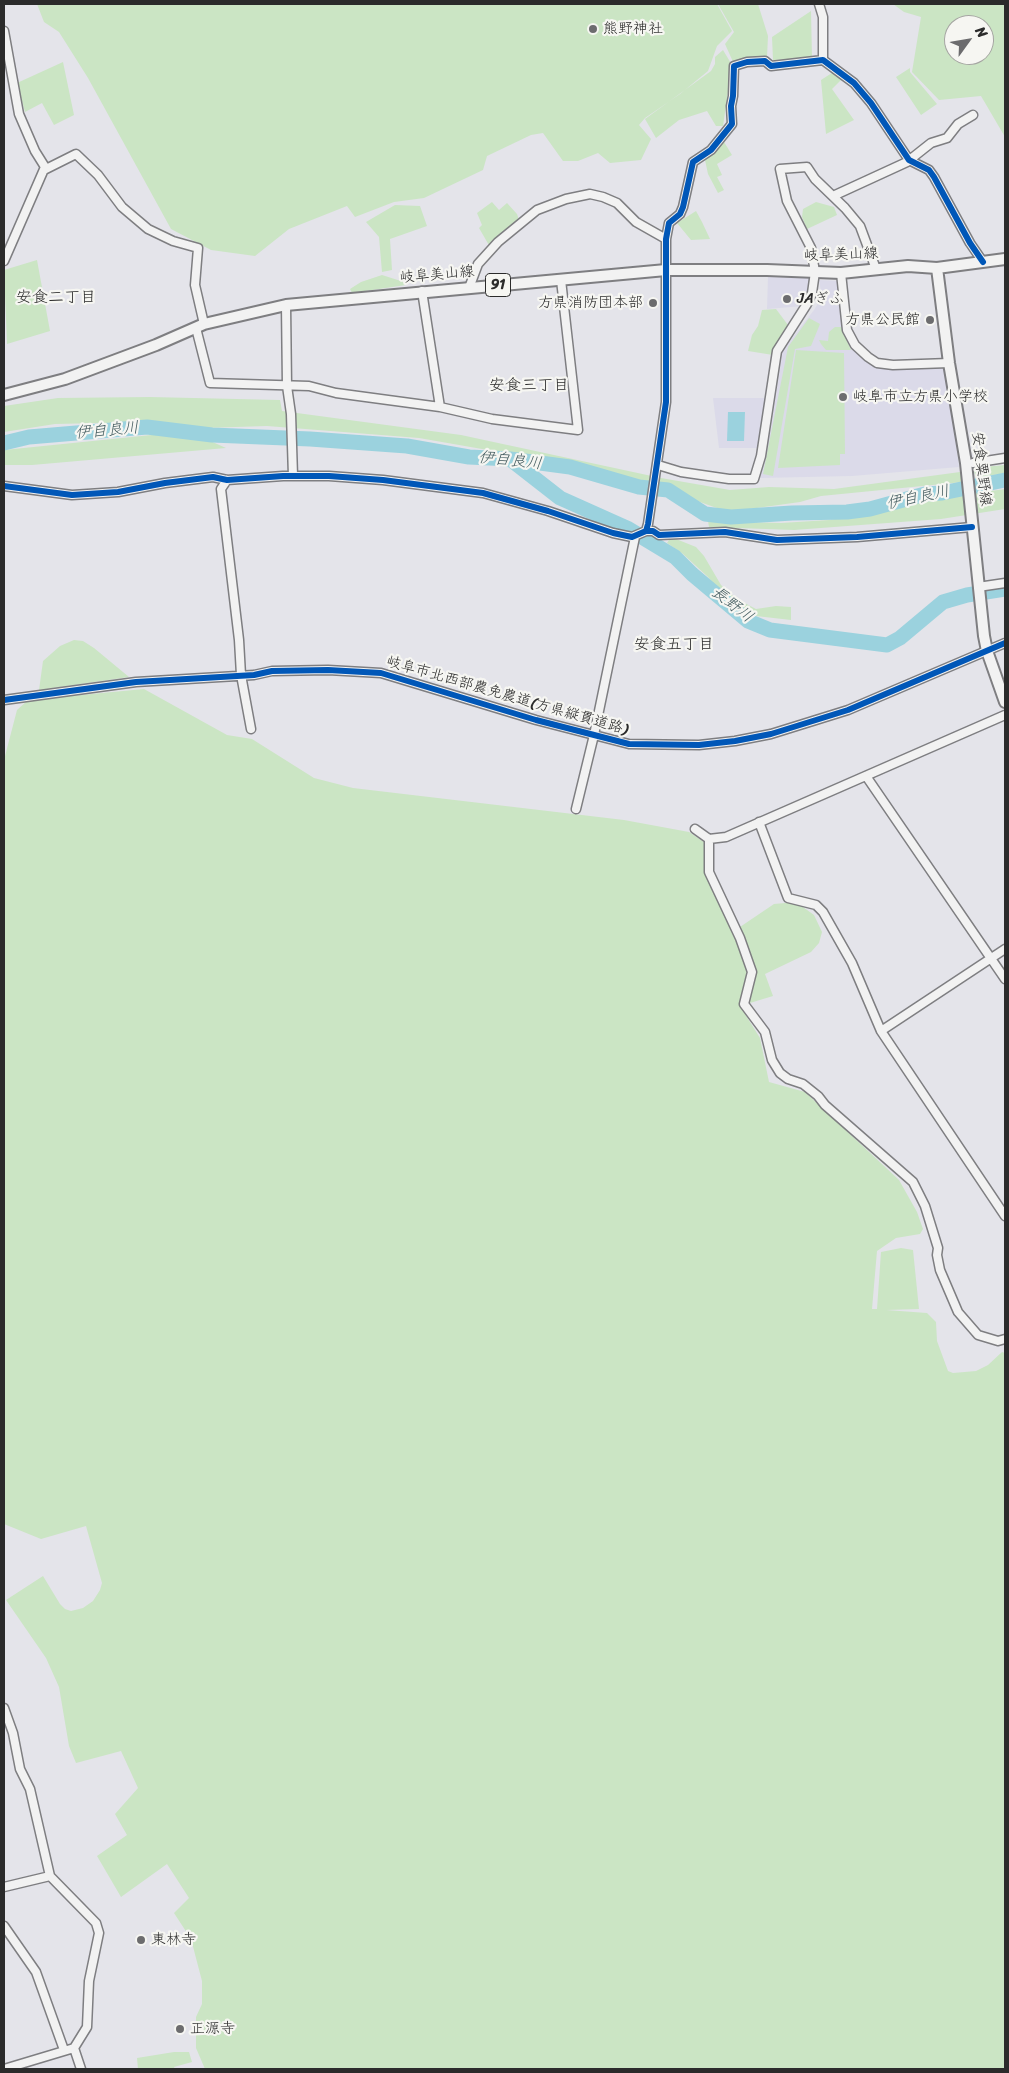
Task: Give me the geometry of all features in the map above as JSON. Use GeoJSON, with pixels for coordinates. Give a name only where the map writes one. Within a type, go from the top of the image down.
{"type":"FeatureCollection","features":[{"type":"Feature","properties":{"kind":"main road","name":"岐阜美山線"},"geometry":{"type":"LineString","coordinates":[[4,395],[65,378],[156,345],[200,326],[286,305],[666,270],[767,270],[842,273],[908,266],[937,268],[1005,259]]}},
{"type":"Feature","properties":{"kind":"main road","name":"安食粟野線"},"geometry":{"type":"LineString","coordinates":[[937,268],[949,363],[970,463],[972,523],[978,588],[987,651],[1005,702]]}},
{"type":"Feature","properties":{"kind":"street"},"geometry":{"type":"LineString","coordinates":[[820,4],[823,18],[823,60]]}},
{"type":"Feature","properties":{"kind":"street"},"geometry":{"type":"LineString","coordinates":[[4,31],[19,114],[35,151],[45,167],[4,261]]}},
{"type":"Feature","properties":{"kind":"street"},"geometry":{"type":"LineString","coordinates":[[576,809],[594,735],[635,537],[647,527],[657,467],[666,402],[666,239],[669,223],[680,214],[693,162],[711,150],[732,124],[731,106],[734,66],[747,62],[762,61],[771,66],[823,60],[854,83],[909,160],[929,170],[970,243],[983,262]]}},
{"type":"Feature","properties":{"kind":"street"},"geometry":{"type":"LineString","coordinates":[[833,196],[909,160],[931,143],[947,138],[958,124],[974,116]]}},
{"type":"Feature","properties":{"kind":"street"},"geometry":{"type":"LineString","coordinates":[[44,170],[76,154],[98,175],[122,207],[148,229],[173,241],[198,248],[195,285],[210,383],[309,386],[336,393],[440,407],[492,419],[578,430],[561,280]]}},
{"type":"Feature","properties":{"kind":"street"},"geometry":{"type":"LineString","coordinates":[[657,467],[729,479],[754,479],[762,456],[777,351],[808,304],[812,293],[815,272],[811,248],[788,201],[780,169],[807,167],[815,179],[845,208],[860,226],[876,269]]}},
{"type":"Feature","properties":{"kind":"street"},"geometry":{"type":"LineString","coordinates":[[469,288],[478,264],[498,242],[537,210],[566,199],[590,194],[616,202],[636,222],[666,239]]}},
{"type":"Feature","properties":{"kind":"street"},"geometry":{"type":"LineString","coordinates":[[842,273],[847,330],[855,345],[868,357],[877,363],[893,365],[949,363]]}},
{"type":"Feature","properties":{"kind":"street"},"geometry":{"type":"LineString","coordinates":[[422,291],[440,407]]}},
{"type":"Feature","properties":{"kind":"street"},"geometry":{"type":"LineString","coordinates":[[286,305],[287,386],[291,414],[293,476]]}},
{"type":"Feature","properties":{"kind":"street"},"geometry":{"type":"LineString","coordinates":[[970,463],[1005,458]]}},
{"type":"Feature","properties":{"kind":"street"},"geometry":{"type":"LineString","coordinates":[[4,486],[72,496],[118,492],[165,483],[213,477],[227,480],[329,476],[382,480],[483,493],[548,511],[612,534],[635,537]]}},
{"type":"Feature","properties":{"kind":"street"},"geometry":{"type":"LineString","coordinates":[[227,480],[221,489],[239,640],[241,675],[250,729]]}},
{"type":"Feature","properties":{"kind":"street"},"geometry":{"type":"LineString","coordinates":[[647,527],[659,535],[725,532],[777,540],[856,537],[972,523]]}},
{"type":"Feature","properties":{"kind":"street"},"geometry":{"type":"LineString","coordinates":[[978,588],[1005,584]]}},
{"type":"Feature","properties":{"kind":"street","name":"岐阜市北西部農免農道(方県縦貫道路)"},"geometry":{"type":"LineString","coordinates":[[241,675],[254,675],[272,671],[312,670],[381,673],[536,720],[629,744],[699,745],[771,734],[848,710],[1005,643]]}},
{"type":"Feature","properties":{"kind":"street"},"geometry":{"type":"LineString","coordinates":[[4,700],[136,682],[241,675]]}},
{"type":"Feature","properties":{"kind":"street"},"geometry":{"type":"LineString","coordinates":[[695,829],[709,840],[726,837],[1005,715]]}},
{"type":"Feature","properties":{"kind":"street"},"geometry":{"type":"LineString","coordinates":[[866,776],[1005,980]]}},
{"type":"Feature","properties":{"kind":"street"},"geometry":{"type":"LineString","coordinates":[[759,822],[788,898],[816,905],[823,912],[852,963],[880,1031],[1005,1216]]}},
{"type":"Feature","properties":{"kind":"street"},"geometry":{"type":"LineString","coordinates":[[709,840],[709,872],[740,938],[752,972],[744,1004],[765,1032],[772,1060],[780,1073],[803,1084],[818,1096],[825,1106],[913,1182],[925,1206],[938,1248],[937,1255],[940,1270],[958,1312],[978,1335],[998,1341],[1005,1339]]}},
{"type":"Feature","properties":{"kind":"street"},"geometry":{"type":"LineString","coordinates":[[880,1031],[1005,949]]}},
{"type":"Feature","properties":{"kind":"street"},"geometry":{"type":"LineString","coordinates":[[4,1708],[13,1733],[20,1769],[30,1790],[50,1876],[96,1923],[99,1933],[89,1981],[87,2027],[74,2048],[4,2069]]}},
{"type":"Feature","properties":{"kind":"street"},"geometry":{"type":"LineString","coordinates":[[4,1887],[50,1876]]}},
{"type":"Feature","properties":{"kind":"street"},"geometry":{"type":"LineString","coordinates":[[4,1926],[36,1972],[64,2050]]}},
{"type":"Feature","properties":{"kind":"street"},"geometry":{"type":"LineString","coordinates":[[74,2048],[81,2069]]}},
{"type":"Feature","properties":{"kind":"shaded area","name":"JAぎふ"},"geometry":{"type":"Polygon","coordinates":[[[768,277],[812,278],[811,292],[803,306],[767,309],[768,277]]]}},
{"type":"Feature","properties":{"kind":"shaded area","name":"岐阜市立方県小学校"},"geometry":{"type":"Polygon","coordinates":[[[819,280],[839,281],[843,328],[851,347],[873,365],[946,367],[959,467],[852,476],[760,478],[771,428],[783,350],[822,297],[819,280]]]}},
{"type":"Feature","properties":{"kind":"shaded area"},"geometry":{"type":"Polygon","coordinates":[[[713,398],[766,398],[758,448],[719,448],[713,398]]]}},
{"type":"Feature","properties":{"kind":"green space"},"geometry":{"type":"Polygon","coordinates":[[[37,4],[717,4],[732,31],[717,46],[708,71],[680,94],[645,118],[639,125],[651,139],[641,160],[610,163],[598,153],[578,161],[563,161],[543,133],[531,135],[487,156],[483,170],[424,198],[394,202],[355,217],[347,206],[289,229],[255,256],[211,250],[171,229],[88,78],[59,32],[44,22],[37,4]]]}},
{"type":"Feature","properties":{"kind":"green space"},"geometry":{"type":"Polygon","coordinates":[[[718,4],[758,4],[768,36],[767,57],[734,64],[725,44],[734,32],[718,4]]]}},
{"type":"Feature","properties":{"kind":"green space"},"geometry":{"type":"Polygon","coordinates":[[[893,4],[1005,4],[1005,137],[981,96],[939,100],[912,72],[921,17],[904,12],[893,4]]]}},
{"type":"Feature","properties":{"kind":"green space"},"geometry":{"type":"Polygon","coordinates":[[[811,11],[812,58],[773,60],[772,37],[811,11]]]}},
{"type":"Feature","properties":{"kind":"green space"},"geometry":{"type":"Polygon","coordinates":[[[723,50],[732,65],[723,126],[716,126],[707,111],[679,120],[656,138],[645,119],[711,71],[715,64],[715,57],[723,50]]]}},
{"type":"Feature","properties":{"kind":"green space"},"geometry":{"type":"Polygon","coordinates":[[[63,62],[74,115],[54,125],[42,103],[25,112],[17,83],[63,62]]]}},
{"type":"Feature","properties":{"kind":"green space"},"geometry":{"type":"Polygon","coordinates":[[[910,68],[910,72],[937,104],[921,115],[896,77],[910,68]]]}},
{"type":"Feature","properties":{"kind":"green space"},"geometry":{"type":"Polygon","coordinates":[[[835,71],[843,78],[832,89],[854,120],[826,134],[821,80],[835,71]]]}},
{"type":"Feature","properties":{"kind":"green space"},"geometry":{"type":"Polygon","coordinates":[[[721,137],[732,155],[717,164],[722,175],[717,177],[724,190],[718,193],[708,174],[705,160],[708,151],[721,137]]]}},
{"type":"Feature","properties":{"kind":"green space"},"geometry":{"type":"Polygon","coordinates":[[[492,202],[499,210],[507,203],[517,214],[519,220],[490,247],[479,228],[482,225],[477,213],[492,202]]]}},
{"type":"Feature","properties":{"kind":"green space"},"geometry":{"type":"Polygon","coordinates":[[[816,202],[834,207],[837,215],[807,229],[802,217],[803,209],[816,202]]]}},
{"type":"Feature","properties":{"kind":"green space"},"geometry":{"type":"Polygon","coordinates":[[[395,205],[420,206],[427,226],[390,239],[392,270],[382,272],[379,237],[366,222],[395,205]]]}},
{"type":"Feature","properties":{"kind":"green space"},"geometry":{"type":"Polygon","coordinates":[[[696,211],[710,239],[691,240],[677,223],[696,211]]]}},
{"type":"Feature","properties":{"kind":"green space"},"geometry":{"type":"Polygon","coordinates":[[[37,260],[50,331],[7,344],[4,270],[37,260]]]}},
{"type":"Feature","properties":{"kind":"green space"},"geometry":{"type":"Polygon","coordinates":[[[382,275],[404,282],[406,285],[352,293],[350,289],[361,282],[382,275]]]}},
{"type":"Feature","properties":{"kind":"green space"},"geometry":{"type":"Polygon","coordinates":[[[776,309],[788,325],[773,355],[748,351],[762,310],[776,309]]]}},
{"type":"Feature","properties":{"kind":"green space"},"geometry":{"type":"Polygon","coordinates":[[[809,318],[820,324],[811,346],[795,349],[773,476],[763,474],[788,347],[809,318]]]}},
{"type":"Feature","properties":{"kind":"green space"},"geometry":{"type":"Polygon","coordinates":[[[835,327],[841,327],[851,350],[826,350],[821,344],[819,340],[828,341],[829,332],[835,327]]]}},
{"type":"Feature","properties":{"kind":"green space"},"geometry":{"type":"Polygon","coordinates":[[[796,350],[844,353],[845,454],[840,454],[840,465],[778,468],[796,350]]]}},
{"type":"Feature","properties":{"kind":"green space"},"geometry":{"type":"Polygon","coordinates":[[[150,397],[280,400],[282,411],[461,435],[661,478],[730,490],[769,487],[834,489],[960,472],[963,482],[821,496],[800,502],[728,512],[686,497],[676,490],[661,486],[545,460],[419,438],[267,426],[204,428],[101,423],[55,424],[4,432],[4,406],[58,398],[150,397]]]}},
{"type":"Feature","properties":{"kind":"green space"},"geometry":{"type":"Polygon","coordinates":[[[171,433],[208,440],[226,448],[32,465],[4,465],[4,450],[171,433]]]}},
{"type":"Feature","properties":{"kind":"green space"},"geometry":{"type":"Polygon","coordinates":[[[1005,465],[1005,473],[976,478],[973,468],[1005,465]]]}},
{"type":"Feature","properties":{"kind":"green space"},"geometry":{"type":"Polygon","coordinates":[[[1005,489],[1005,509],[941,519],[794,530],[709,527],[708,521],[781,523],[829,520],[935,499],[1005,489]]]}},
{"type":"Feature","properties":{"kind":"green space"},"geometry":{"type":"Polygon","coordinates":[[[671,537],[696,547],[704,556],[721,585],[737,599],[756,609],[776,606],[791,607],[791,620],[756,616],[727,599],[708,577],[683,554],[667,543],[671,537]]]}},
{"type":"Feature","properties":{"kind":"green space"},"geometry":{"type":"Polygon","coordinates":[[[74,640],[83,641],[94,648],[129,677],[39,690],[43,661],[60,646],[74,640]]]}},
{"type":"Feature","properties":{"kind":"green space"},"geometry":{"type":"Polygon","coordinates":[[[144,689],[227,735],[252,739],[314,778],[353,788],[624,820],[689,832],[704,842],[717,891],[734,931],[774,904],[796,902],[814,915],[822,932],[819,943],[811,952],[765,974],[773,996],[740,1006],[760,1038],[769,1082],[805,1092],[899,1180],[917,1212],[923,1229],[920,1234],[896,1238],[877,1251],[872,1309],[877,1309],[881,1252],[901,1248],[913,1250],[919,1309],[886,1310],[927,1313],[936,1322],[937,1341],[948,1371],[953,1373],[976,1371],[988,1365],[1002,1352],[1005,1353],[1005,2069],[205,2069],[196,2048],[196,2017],[202,2004],[202,1981],[191,1939],[174,1913],[189,1898],[167,1864],[121,1897],[97,1856],[127,1835],[115,1814],[138,1788],[121,1751],[76,1763],[69,1746],[59,1687],[46,1658],[6,1600],[43,1576],[60,1604],[65,1609],[71,1611],[83,1608],[93,1601],[102,1583],[86,1526],[41,1539],[4,1524],[4,760],[17,710],[28,700],[144,689]]]}},
{"type":"Feature","properties":{"kind":"green space"},"geometry":{"type":"Polygon","coordinates":[[[174,2052],[189,2052],[192,2062],[174,2067],[175,2069],[138,2069],[137,2058],[174,2052]]]}},
{"type":"Feature","properties":{"kind":"water"},"geometry":{"type":"Polygon","coordinates":[[[728,412],[745,412],[744,441],[727,441],[728,412]]]}},
{"type":"Feature","properties":{"kind":"waterway","name":"長野川"},"geometry":{"type":"LineString","coordinates":[[4,443],[29,437],[147,427],[212,435],[310,439],[407,446],[469,457],[510,459],[570,467],[639,487],[668,490],[705,514],[731,517],[847,512],[870,509],[925,494],[942,493],[1005,480]]}},
{"type":"Feature","properties":{"kind":"waterway","name":"長野川"},"geometry":{"type":"LineString","coordinates":[[510,459],[560,498],[627,528],[675,557],[692,574],[748,621],[770,630],[887,645],[900,638],[943,602],[967,595],[1005,589]]}},
{"type":"Feature","properties":{"kind":"cycle path"},"geometry":{"type":"LineString","coordinates":[[646,531],[666,402],[666,239],[669,223],[680,214],[683,207],[693,162],[711,150],[732,124],[731,106],[734,66],[747,62],[765,61],[771,66],[823,60],[854,83],[871,103],[909,160],[929,170],[970,243],[983,262]]}},
{"type":"Feature","properties":{"kind":"cycle path"},"geometry":{"type":"LineString","coordinates":[[4,486],[72,495],[118,492],[165,483],[213,477],[227,480],[283,476],[329,476],[383,480],[483,493],[548,511],[613,533],[632,537],[646,531],[653,531],[659,535],[725,532],[777,540],[857,537],[972,527]]}},
{"type":"Feature","properties":{"kind":"cycle path"},"geometry":{"type":"LineString","coordinates":[[4,700],[136,682],[254,675],[272,671],[328,670],[381,673],[536,720],[629,744],[699,745],[771,734],[848,710],[1005,643]]}},
{"type":"Feature","properties":{"kind":"place","name":"熊野神社"},"geometry":{"type":"Point","coordinates":[593,29]}},
{"type":"Feature","properties":{"kind":"place","name":"JAぎふ"},"geometry":{"type":"Point","coordinates":[787,299]}},
{"type":"Feature","properties":{"kind":"place","name":"方県消防団本部"},"geometry":{"type":"Point","coordinates":[653,303]}},
{"type":"Feature","properties":{"kind":"place","name":"方県公民館"},"geometry":{"type":"Point","coordinates":[930,320]}},
{"type":"Feature","properties":{"kind":"place","name":"岐阜市立方県小学校"},"geometry":{"type":"Point","coordinates":[843,397]}},
{"type":"Feature","properties":{"kind":"place","name":"東林寺"},"geometry":{"type":"Point","coordinates":[141,1940]}},
{"type":"Feature","properties":{"kind":"place","name":"正源寺"},"geometry":{"type":"Point","coordinates":[180,2029]}},
{"type":"Feature","properties":{"kind":"district","name":"安食二丁目"},"geometry":{"type":"Point","coordinates":[56,298]}},
{"type":"Feature","properties":{"kind":"district","name":"安食三丁目"},"geometry":{"type":"Point","coordinates":[529,386]}},
{"type":"Feature","properties":{"kind":"district","name":"安食五丁目"},"geometry":{"type":"Point","coordinates":[674,645]}},
{"type":"Feature","properties":{"kind":"water label","name":"伊自良川"},"geometry":{"type":"Point","coordinates":[107,431]}},
{"type":"Feature","properties":{"kind":"water label","name":"伊自良川"},"geometry":{"type":"Point","coordinates":[510,461]}},
{"type":"Feature","properties":{"kind":"water label","name":"伊自良川"},"geometry":{"type":"Point","coordinates":[918,498]}}]}
